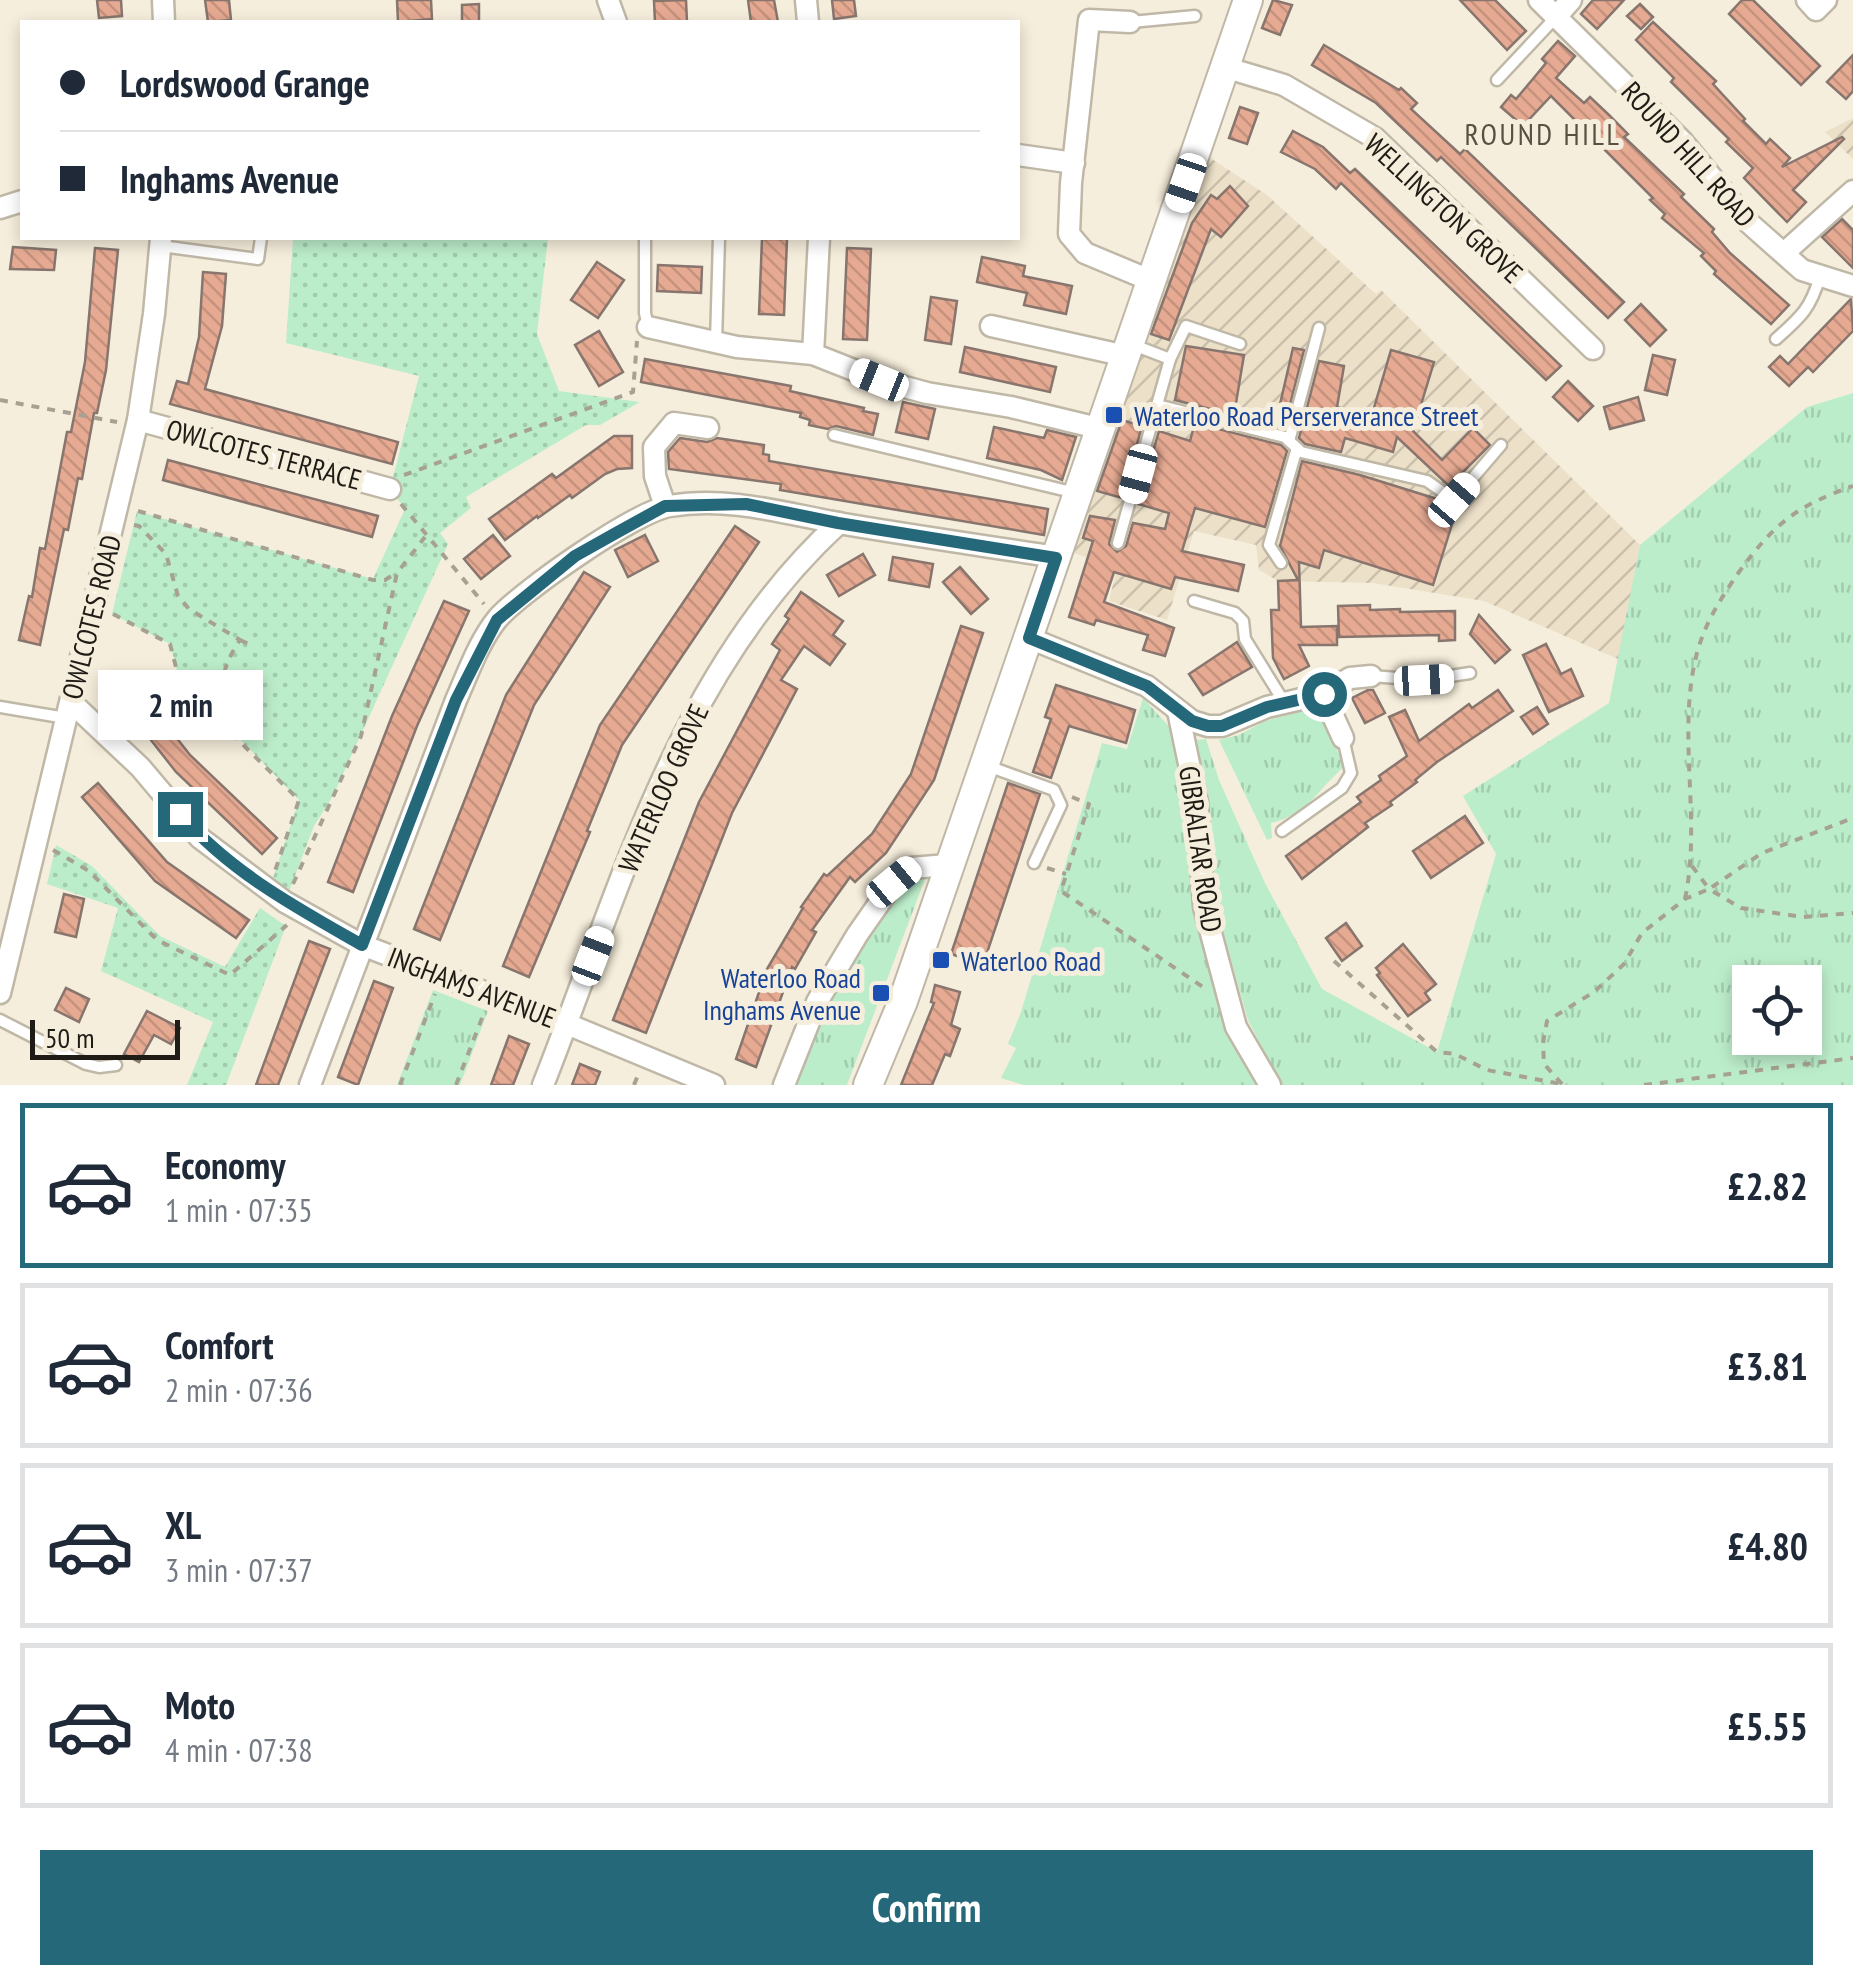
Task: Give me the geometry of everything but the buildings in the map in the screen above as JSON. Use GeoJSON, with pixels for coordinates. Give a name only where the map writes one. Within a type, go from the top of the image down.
{"type":"FeatureCollection","features":[{"type":"Feature","properties":{"kind":"main road"},"geometry":{"type":"LineString","coordinates":[[868,1085],[903,1001],[1248,0]]}},
{"type":"Feature","properties":{"kind":"street","name":"ROUND HILL ROAD"},"geometry":{"type":"LineString","coordinates":[[1538,0],[1648,104],[1749,223],[1802,270],[1853,286]]}},
{"type":"Feature","properties":{"kind":"street"},"geometry":{"type":"LineString","coordinates":[[1555,18],[1571,0]]}},
{"type":"Feature","properties":{"kind":"street"},"geometry":{"type":"LineString","coordinates":[[1130,22],[1089,20],[1070,234],[1085,253],[1152,281]]}},
{"type":"Feature","properties":{"kind":"street","name":"WELLINGTON GROVE"},"geometry":{"type":"LineString","coordinates":[[1224,67],[1284,85],[1375,138],[1593,349]]}},
{"type":"Feature","properties":{"kind":"street"},"geometry":{"type":"LineString","coordinates":[[1020,155],[1074,163]]}},
{"type":"Feature","properties":{"kind":"street"},"geometry":{"type":"LineString","coordinates":[[1784,253],[1853,190]]}},
{"type":"Feature","properties":{"kind":"street"},"geometry":{"type":"LineString","coordinates":[[813,354],[819,240]]}},
{"type":"Feature","properties":{"kind":"street","name":"OWLCOTES ROAD"},"geometry":{"type":"LineString","coordinates":[[0,993],[137,423],[154,314],[160,242]]}},
{"type":"Feature","properties":{"kind":"street"},"geometry":{"type":"LineString","coordinates":[[991,326],[1128,350]]}},
{"type":"Feature","properties":{"kind":"street"},"geometry":{"type":"LineString","coordinates":[[648,327],[716,343],[813,354],[895,385],[1102,429]]}},
{"type":"Feature","properties":{"kind":"street","name":"OWLCOTES TERRACE"},"geometry":{"type":"LineString","coordinates":[[137,423],[390,489]]}},
{"type":"Feature","properties":{"kind":"street"},"geometry":{"type":"LineString","coordinates":[[665,506],[655,476],[654,447],[674,423],[708,428]]}},
{"type":"Feature","properties":{"kind":"street"},"geometry":{"type":"LineString","coordinates":[[310,1085],[456,700],[497,620],[575,556],[665,506],[746,504],[1056,558]]}},
{"type":"Feature","properties":{"kind":"street","name":"WATERLOO GROVE"},"geometry":{"type":"LineString","coordinates":[[543,1085],[685,728],[721,664],[758,610],[838,523]]}},
{"type":"Feature","properties":{"kind":"street"},"geometry":{"type":"LineString","coordinates":[[1029,638],[1147,686],[1192,721],[1222,726],[1254,711],[1324,694],[1350,678],[1371,676]]}},
{"type":"Feature","properties":{"kind":"street"},"geometry":{"type":"LineString","coordinates":[[1324,694],[1343,738]]}},
{"type":"Feature","properties":{"kind":"street","name":"INGHAMS AVENUE"},"geometry":{"type":"LineString","coordinates":[[69,710],[140,767],[200,838],[285,901],[362,945],[714,1085]]}},
{"type":"Feature","properties":{"kind":"street","name":"GIBRALTAR ROAD"},"geometry":{"type":"LineString","coordinates":[[1178,711],[1197,802],[1204,907],[1236,1027],[1270,1085]]}},
{"type":"Feature","properties":{"kind":"street"},"geometry":{"type":"LineString","coordinates":[[784,1085],[816,1002],[894,882],[911,868],[948,865]]}},
{"type":"Feature","properties":{"kind":"lane"},"geometry":{"type":"LineString","coordinates":[[1130,22],[1194,16]]}},
{"type":"Feature","properties":{"kind":"lane"},"geometry":{"type":"LineString","coordinates":[[1497,80],[1555,18]]}},
{"type":"Feature","properties":{"kind":"lane"},"geometry":{"type":"LineString","coordinates":[[160,242],[258,258],[261,240]]}},
{"type":"Feature","properties":{"kind":"lane"},"geometry":{"type":"LineString","coordinates":[[645,240],[648,327]]}},
{"type":"Feature","properties":{"kind":"lane"},"geometry":{"type":"LineString","coordinates":[[716,343],[719,240]]}},
{"type":"Feature","properties":{"kind":"lane"},"geometry":{"type":"LineString","coordinates":[[1776,339],[1804,315],[1813,301],[1820,276]]}},
{"type":"Feature","properties":{"kind":"lane"},"geometry":{"type":"LineString","coordinates":[[1118,542],[1170,359],[1186,326],[1240,344]]}},
{"type":"Feature","properties":{"kind":"lane"},"geometry":{"type":"LineString","coordinates":[[1281,563],[1268,544],[1319,328]]}},
{"type":"Feature","properties":{"kind":"lane"},"geometry":{"type":"LineString","coordinates":[[1128,350],[1170,359]]}},
{"type":"Feature","properties":{"kind":"lane"},"geometry":{"type":"LineString","coordinates":[[1157,405],[1293,444],[1301,452],[1426,481],[1454,500],[1501,445]]}},
{"type":"Feature","properties":{"kind":"lane"},"geometry":{"type":"LineString","coordinates":[[834,435],[1078,494]]}},
{"type":"Feature","properties":{"kind":"lane"},"geometry":{"type":"LineString","coordinates":[[1194,601],[1235,613],[1243,621],[1246,640],[1284,703]]}},
{"type":"Feature","properties":{"kind":"lane"},"geometry":{"type":"LineString","coordinates":[[1371,676],[1424,680],[1470,672]]}},
{"type":"Feature","properties":{"kind":"lane"},"geometry":{"type":"LineString","coordinates":[[0,706],[69,710]]}},
{"type":"Feature","properties":{"kind":"lane"},"geometry":{"type":"LineString","coordinates":[[1282,831],[1342,788],[1351,772],[1343,738]]}},
{"type":"Feature","properties":{"kind":"lane"},"geometry":{"type":"LineString","coordinates":[[984,764],[1054,790],[1061,806],[1034,863]]}},
{"type":"Feature","properties":{"kind":"lane"},"geometry":{"type":"LineString","coordinates":[[0,1020],[86,1064],[98,1068],[116,1066]]}},
{"type":"Feature","properties":{"kind":"path"},"geometry":{"type":"LineString","coordinates":[[497,620],[390,489],[406,473],[633,392],[635,343],[648,327]]}},
{"type":"Feature","properties":{"kind":"path"},"geometry":{"type":"LineString","coordinates":[[0,400],[137,423]]}},
{"type":"Feature","properties":{"kind":"path"},"geometry":{"type":"LineString","coordinates":[[1686,899],[1692,866],[1689,718],[1696,655],[1715,606],[1758,546],[1797,509],[1853,486]]}},
{"type":"Feature","properties":{"kind":"path"},"geometry":{"type":"LineString","coordinates":[[117,513],[376,580],[397,573]]}},
{"type":"Feature","properties":{"kind":"path"},"geometry":{"type":"LineString","coordinates":[[117,513],[139,526],[166,554],[178,596],[188,609],[251,645]]}},
{"type":"Feature","properties":{"kind":"path"},"geometry":{"type":"LineString","coordinates":[[37,841],[89,871],[157,940],[230,975],[285,901],[362,736],[397,573],[426,536]]}},
{"type":"Feature","properties":{"kind":"path"},"geometry":{"type":"LineString","coordinates":[[94,605],[170,644],[178,675],[299,800],[285,901]]}},
{"type":"Feature","properties":{"kind":"path"},"geometry":{"type":"LineString","coordinates":[[229,731],[222,680],[228,658],[240,640]]}},
{"type":"Feature","properties":{"kind":"path"},"geometry":{"type":"LineString","coordinates":[[1054,790],[1090,804],[1061,892],[1230,1006]]}},
{"type":"Feature","properties":{"kind":"path"},"geometry":{"type":"LineString","coordinates":[[1565,1084],[1544,1064],[1542,1043],[1547,1021],[1594,992],[1624,964],[1642,934],[1686,899],[1762,853],[1853,818]]}},
{"type":"Feature","properties":{"kind":"path"},"geometry":{"type":"LineString","coordinates":[[1692,866],[1708,889],[1741,908],[1803,917],[1853,912]]}},
{"type":"Feature","properties":{"kind":"path"},"geometry":{"type":"LineString","coordinates":[[1334,960],[1437,1052],[1455,1054],[1487,1070],[1565,1084]]}},
{"type":"Feature","properties":{"kind":"path"},"geometry":{"type":"LineString","coordinates":[[400,1085],[442,976]]}},
{"type":"Feature","properties":{"kind":"path"},"geometry":{"type":"LineString","coordinates":[[456,1085],[491,995]]}},
{"type":"Feature","properties":{"kind":"path"},"geometry":{"type":"LineString","coordinates":[[1644,1085],[1853,1058]]}},
{"type":"Feature","properties":{"kind":"shaded area"},"geometry":{"type":"Polygon","coordinates":[[[1853,118],[1853,159],[1825,132],[1853,118]]]}},
{"type":"Feature","properties":{"kind":"shaded area"},"geometry":{"type":"Polygon","coordinates":[[[1198,150],[1267,195],[1376,294],[1381,290],[1640,545],[1620,660],[1484,601],[1373,583],[1278,581],[1259,570],[1256,545],[1194,531],[1167,620],[1109,601],[1117,568],[1059,548],[1198,150]]]}},
{"type":"Feature","properties":{"kind":"green space"},"geometry":{"type":"Polygon","coordinates":[[[293,240],[548,240],[537,334],[559,391],[640,402],[600,425],[586,425],[466,497],[471,508],[440,533],[448,544],[333,796],[314,826],[285,902],[269,890],[299,800],[178,675],[170,644],[112,614],[137,511],[373,579],[405,509],[390,489],[419,376],[286,343],[293,240]]]}},
{"type":"Feature","properties":{"kind":"green space"},"geometry":{"type":"Polygon","coordinates":[[[1853,393],[1853,1085],[1281,1085],[1248,1020],[1213,896],[1209,802],[1196,740],[1206,739],[1219,780],[1265,883],[1322,989],[1437,1052],[1496,854],[1463,796],[1609,703],[1640,545],[1807,407],[1853,393]]]}},
{"type":"Feature","properties":{"kind":"green space"},"geometry":{"type":"Polygon","coordinates":[[[1143,698],[1187,746],[1204,907],[1236,1027],[1270,1085],[1024,1085],[1001,1078],[1016,1048],[1008,1044],[1102,743],[1127,749],[1143,698]]]}},
{"type":"Feature","properties":{"kind":"green space"},"geometry":{"type":"Polygon","coordinates":[[[1308,710],[1323,722],[1345,766],[1295,814],[1271,823],[1272,838],[1267,840],[1219,740],[1239,735],[1265,721],[1308,710]]]}},
{"type":"Feature","properties":{"kind":"green space"},"geometry":{"type":"Polygon","coordinates":[[[56,845],[92,866],[160,936],[225,967],[260,908],[286,926],[226,1085],[187,1085],[213,1022],[101,971],[118,908],[47,884],[56,845]]]}},
{"type":"Feature","properties":{"kind":"green space"},"geometry":{"type":"Polygon","coordinates":[[[927,874],[847,1085],[795,1085],[834,991],[855,955],[905,885],[927,874]]]}},
{"type":"Feature","properties":{"kind":"green space"},"geometry":{"type":"Polygon","coordinates":[[[433,990],[488,1011],[460,1085],[397,1085],[433,990]]]}},
{"type":"Feature","properties":{"kind":"place","name":"Waterloo Road Perserverance Street"},"geometry":{"type":"Point","coordinates":[1114,415]}},
{"type":"Feature","properties":{"kind":"place","name":"Waterloo Road"},"geometry":{"type":"Point","coordinates":[941,960]}},
{"type":"Feature","properties":{"kind":"place","name":"Waterloo Road Inghams Avenue"},"geometry":{"type":"Point","coordinates":[881,993]}},
{"type":"Feature","properties":{"kind":"district","name":"ROUND HILL"},"geometry":{"type":"Point","coordinates":[1543,133]}},
{"type":"Feature","properties":{"kind":"route"},"geometry":{"type":"LineString","coordinates":[[180,814],[200,838],[285,902],[362,945],[456,700],[497,620],[575,556],[665,506],[746,504],[1056,558],[1029,638],[1147,686],[1192,721],[1208,726],[1222,726],[1254,711],[1324,694]]}}]}
